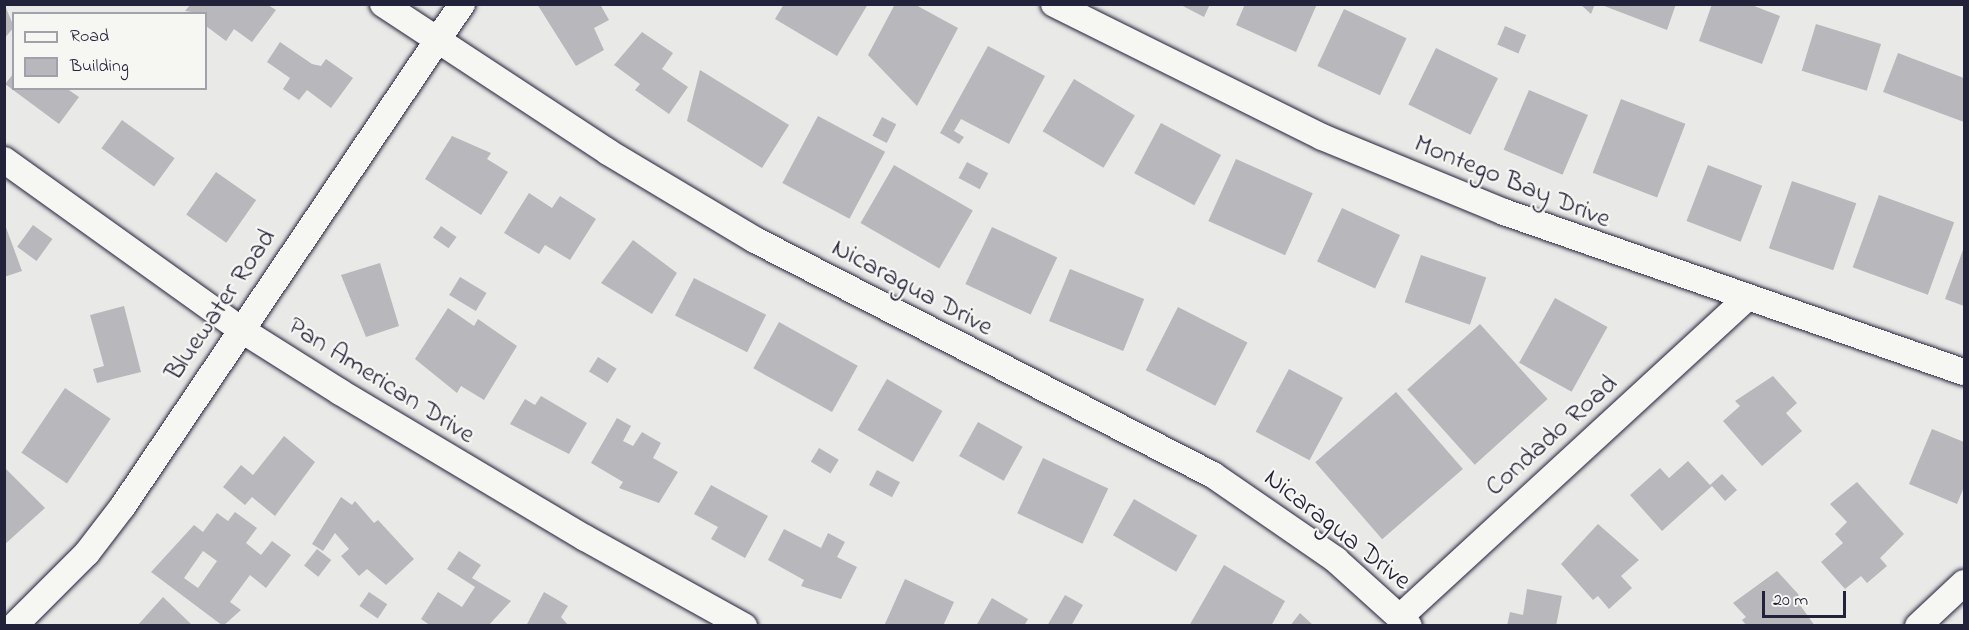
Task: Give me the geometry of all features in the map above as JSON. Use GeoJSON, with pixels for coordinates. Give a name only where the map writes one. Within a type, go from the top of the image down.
{"type":"FeatureCollection","features":[{"type":"Feature","properties":{"kind":"street","name":"Nicaragua Drive"},"geometry":{"type":"LineString","coordinates":[[383,4],[755,240],[1188,460],[1304,536],[1404,621]]}},
{"type":"Feature","properties":{"kind":"street","name":"Bluewater Road"},"geometry":{"type":"LineString","coordinates":[[14,626],[105,530],[462,4]]}},
{"type":"Feature","properties":{"kind":"street","name":"Montego Bay Drive"},"geometry":{"type":"LineString","coordinates":[[1054,4],[1322,136],[1592,247],[1965,372]]}},
{"type":"Feature","properties":{"kind":"street","name":"Pan American Drive"},"geometry":{"type":"LineString","coordinates":[[4,160],[240,329],[428,447],[744,626]]}},
{"type":"Feature","properties":{"kind":"street","name":"Condado Road"},"geometry":{"type":"LineString","coordinates":[[1404,621],[1745,300]]}},
{"type":"Feature","properties":{"kind":"street"},"geometry":{"type":"LineString","coordinates":[[1918,626],[1965,583]]}},
{"type":"Feature","properties":{"kind":"building"},"geometry":{"type":"Polygon","coordinates":[[[537,4],[600,4],[609,20],[594,28],[604,50],[576,66],[537,4]]]}},
{"type":"Feature","properties":{"kind":"building"},"geometry":{"type":"Polygon","coordinates":[[[784,4],[868,4],[837,56],[775,19],[784,4]]]}},
{"type":"Feature","properties":{"kind":"building"},"geometry":{"type":"Polygon","coordinates":[[[895,4],[914,4],[958,28],[917,106],[868,55],[895,4]]]}},
{"type":"Feature","properties":{"kind":"building"},"geometry":{"type":"Polygon","coordinates":[[[1179,4],[1210,4],[1204,17],[1179,4]]]}},
{"type":"Feature","properties":{"kind":"building"},"geometry":{"type":"Polygon","coordinates":[[[1245,4],[1317,4],[1296,52],[1236,25],[1245,4]]]}},
{"type":"Feature","properties":{"kind":"building"},"geometry":{"type":"Polygon","coordinates":[[[1580,4],[1595,4],[1591,14],[1580,4]]]}},
{"type":"Feature","properties":{"kind":"building"},"geometry":{"type":"Polygon","coordinates":[[[1599,4],[1676,4],[1667,30],[1599,4]]]}},
{"type":"Feature","properties":{"kind":"building"},"geometry":{"type":"Polygon","coordinates":[[[1712,4],[1749,4],[1780,16],[1762,64],[1699,41],[1712,4]]]}},
{"type":"Feature","properties":{"kind":"building"},"geometry":{"type":"Polygon","coordinates":[[[190,5],[268,5],[276,10],[252,42],[234,29],[226,41],[207,27],[207,12],[185,11],[190,5]]]}},
{"type":"Feature","properties":{"kind":"building"},"geometry":{"type":"Polygon","coordinates":[[[6,8],[12,22],[12,29],[4,39],[4,11],[6,8]]]}},
{"type":"Feature","properties":{"kind":"building"},"geometry":{"type":"Polygon","coordinates":[[[1344,9],[1407,38],[1380,95],[1317,66],[1344,9]]]}},
{"type":"Feature","properties":{"kind":"building"},"geometry":{"type":"Polygon","coordinates":[[[1816,24],[1881,44],[1867,91],[1802,71],[1816,24]]]}},
{"type":"Feature","properties":{"kind":"building"},"geometry":{"type":"Polygon","coordinates":[[[1505,26],[1526,35],[1518,53],[1497,44],[1505,26]]]}},
{"type":"Feature","properties":{"kind":"building"},"geometry":{"type":"Polygon","coordinates":[[[642,32],[673,53],[662,69],[688,87],[669,114],[635,90],[640,84],[614,65],[642,32]]]}},
{"type":"Feature","properties":{"kind":"building"},"geometry":{"type":"Polygon","coordinates":[[[280,42],[312,64],[321,66],[326,59],[353,78],[331,108],[307,90],[299,100],[283,89],[290,78],[267,62],[280,42]]]}},
{"type":"Feature","properties":{"kind":"building"},"geometry":{"type":"Polygon","coordinates":[[[988,46],[1045,76],[1009,144],[961,119],[954,131],[964,137],[959,144],[940,133],[988,46]]]}},
{"type":"Feature","properties":{"kind":"building"},"geometry":{"type":"Polygon","coordinates":[[[1436,48],[1498,78],[1470,135],[1408,105],[1436,48]]]}},
{"type":"Feature","properties":{"kind":"building"},"geometry":{"type":"Polygon","coordinates":[[[1898,53],[1964,78],[1964,122],[1883,92],[1898,53]]]}},
{"type":"Feature","properties":{"kind":"building"},"geometry":{"type":"Polygon","coordinates":[[[700,70],[789,125],[762,168],[687,121],[700,70]]]}},
{"type":"Feature","properties":{"kind":"building"},"geometry":{"type":"Polygon","coordinates":[[[12,75],[12,89],[5,84],[12,75]]]}},
{"type":"Feature","properties":{"kind":"building"},"geometry":{"type":"Polygon","coordinates":[[[1074,79],[1135,116],[1103,168],[1043,131],[1074,79]]]}},
{"type":"Feature","properties":{"kind":"building"},"geometry":{"type":"Polygon","coordinates":[[[13,90],[69,90],[79,97],[59,124],[13,90]]]}},
{"type":"Feature","properties":{"kind":"building"},"geometry":{"type":"Polygon","coordinates":[[[1529,90],[1588,115],[1563,175],[1504,150],[1529,90]]]}},
{"type":"Feature","properties":{"kind":"building"},"geometry":{"type":"Polygon","coordinates":[[[1621,99],[1685,124],[1657,197],[1593,173],[1621,99]]]}},
{"type":"Feature","properties":{"kind":"building"},"geometry":{"type":"Polygon","coordinates":[[[818,116],[885,152],[849,219],[782,183],[818,116]]]}},
{"type":"Feature","properties":{"kind":"building"},"geometry":{"type":"Polygon","coordinates":[[[882,117],[896,124],[887,143],[872,136],[882,117]]]}},
{"type":"Feature","properties":{"kind":"building"},"geometry":{"type":"Polygon","coordinates":[[[122,120],[175,158],[154,187],[101,148],[122,120]]]}},
{"type":"Feature","properties":{"kind":"building"},"geometry":{"type":"Polygon","coordinates":[[[1161,123],[1221,155],[1194,205],[1134,173],[1161,123]]]}},
{"type":"Feature","properties":{"kind":"building"},"geometry":{"type":"Polygon","coordinates":[[[452,136],[491,153],[487,159],[508,172],[481,215],[425,179],[452,136]]]}},
{"type":"Feature","properties":{"kind":"building"},"geometry":{"type":"Polygon","coordinates":[[[1236,159],[1313,193],[1285,255],[1208,221],[1236,159]]]}},
{"type":"Feature","properties":{"kind":"building"},"geometry":{"type":"Polygon","coordinates":[[[967,162],[988,173],[980,189],[959,178],[967,162]]]}},
{"type":"Feature","properties":{"kind":"building"},"geometry":{"type":"Polygon","coordinates":[[[894,165],[973,210],[939,269],[860,223],[894,165]]]}},
{"type":"Feature","properties":{"kind":"building"},"geometry":{"type":"Polygon","coordinates":[[[1708,165],[1762,186],[1741,242],[1686,221],[1708,165]]]}},
{"type":"Feature","properties":{"kind":"building"},"geometry":{"type":"Polygon","coordinates":[[[216,172],[256,200],[226,243],[186,215],[216,172]]]}},
{"type":"Feature","properties":{"kind":"building"},"geometry":{"type":"Polygon","coordinates":[[[1792,181],[1856,203],[1833,270],[1769,248],[1792,181]]]}},
{"type":"Feature","properties":{"kind":"building"},"geometry":{"type":"Polygon","coordinates":[[[529,193],[552,208],[560,196],[596,219],[570,260],[545,245],[539,254],[504,233],[529,193]]]}},
{"type":"Feature","properties":{"kind":"building"},"geometry":{"type":"Polygon","coordinates":[[[1879,195],[1954,222],[1928,295],[1853,267],[1879,195]]]}},
{"type":"Feature","properties":{"kind":"building"},"geometry":{"type":"Polygon","coordinates":[[[1342,208],[1400,235],[1375,289],[1317,261],[1342,208]]]}},
{"type":"Feature","properties":{"kind":"building"},"geometry":{"type":"Polygon","coordinates":[[[4,222],[22,271],[4,277],[4,222]]]}},
{"type":"Feature","properties":{"kind":"building"},"geometry":{"type":"Polygon","coordinates":[[[33,225],[52,239],[37,261],[17,247],[33,225]]]}},
{"type":"Feature","properties":{"kind":"building"},"geometry":{"type":"Polygon","coordinates":[[[441,226],[457,237],[449,248],[433,237],[441,226]]]}},
{"type":"Feature","properties":{"kind":"building"},"geometry":{"type":"Polygon","coordinates":[[[992,227],[1057,257],[1031,315],[965,284],[992,227]]]}},
{"type":"Feature","properties":{"kind":"building"},"geometry":{"type":"Polygon","coordinates":[[[633,240],[677,273],[652,314],[601,283],[633,240]]]}},
{"type":"Feature","properties":{"kind":"building"},"geometry":{"type":"Polygon","coordinates":[[[1964,247],[1964,306],[1945,299],[1964,247]]]}},
{"type":"Feature","properties":{"kind":"building"},"geometry":{"type":"Polygon","coordinates":[[[1421,255],[1486,277],[1470,325],[1405,302],[1421,255]]]}},
{"type":"Feature","properties":{"kind":"building"},"geometry":{"type":"Polygon","coordinates":[[[380,263],[399,326],[366,337],[341,275],[380,263]]]}},
{"type":"Feature","properties":{"kind":"building"},"geometry":{"type":"Polygon","coordinates":[[[1070,269],[1144,299],[1123,351],[1049,321],[1070,269]]]}},
{"type":"Feature","properties":{"kind":"building"},"geometry":{"type":"Polygon","coordinates":[[[460,277],[487,293],[476,311],[449,295],[460,277]]]}},
{"type":"Feature","properties":{"kind":"building"},"geometry":{"type":"Polygon","coordinates":[[[694,278],[766,315],[747,352],[675,315],[694,278]]]}},
{"type":"Feature","properties":{"kind":"building"},"geometry":{"type":"Polygon","coordinates":[[[1555,298],[1607,327],[1572,392],[1519,363],[1555,298]]]}},
{"type":"Feature","properties":{"kind":"building"},"geometry":{"type":"Polygon","coordinates":[[[124,306],[141,372],[97,383],[93,369],[104,366],[90,315],[124,306]]]}},
{"type":"Feature","properties":{"kind":"building"},"geometry":{"type":"Polygon","coordinates":[[[1178,307],[1247,342],[1215,406],[1146,370],[1178,307]]]}},
{"type":"Feature","properties":{"kind":"building"},"geometry":{"type":"Polygon","coordinates":[[[448,308],[474,326],[478,319],[517,346],[484,400],[461,386],[457,393],[415,359],[448,308]]]}},
{"type":"Feature","properties":{"kind":"building"},"geometry":{"type":"Polygon","coordinates":[[[779,322],[858,366],[832,412],[753,368],[779,322]]]}},
{"type":"Feature","properties":{"kind":"building"},"geometry":{"type":"Polygon","coordinates":[[[1480,324],[1548,399],[1475,465],[1407,390],[1480,324]]]}},
{"type":"Feature","properties":{"kind":"building"},"geometry":{"type":"Polygon","coordinates":[[[598,357],[617,369],[608,383],[589,371],[598,357]]]}},
{"type":"Feature","properties":{"kind":"building"},"geometry":{"type":"Polygon","coordinates":[[[1289,369],[1343,398],[1310,460],[1256,432],[1289,369]]]}},
{"type":"Feature","properties":{"kind":"building"},"geometry":{"type":"Polygon","coordinates":[[[1773,376],[1797,403],[1786,413],[1802,431],[1762,466],[1723,421],[1740,406],[1735,401],[1773,376]]]}},
{"type":"Feature","properties":{"kind":"building"},"geometry":{"type":"Polygon","coordinates":[[[887,379],[942,411],[913,462],[858,430],[887,379]]]}},
{"type":"Feature","properties":{"kind":"building"},"geometry":{"type":"Polygon","coordinates":[[[65,388],[111,419],[67,483],[21,453],[65,388]]]}},
{"type":"Feature","properties":{"kind":"building"},"geometry":{"type":"Polygon","coordinates":[[[1396,392],[1463,469],[1382,539],[1315,462],[1396,392]]]}},
{"type":"Feature","properties":{"kind":"building"},"geometry":{"type":"Polygon","coordinates":[[[541,396],[587,423],[569,454],[510,424],[525,399],[535,405],[541,396]]]}},
{"type":"Feature","properties":{"kind":"building"},"geometry":{"type":"Polygon","coordinates":[[[617,418],[631,426],[623,441],[633,446],[642,432],[661,443],[653,458],[678,472],[659,503],[619,488],[623,482],[591,463],[617,418]]]}},
{"type":"Feature","properties":{"kind":"building"},"geometry":{"type":"Polygon","coordinates":[[[978,422],[1023,447],[1004,481],[959,456],[978,422]]]}},
{"type":"Feature","properties":{"kind":"building"},"geometry":{"type":"Polygon","coordinates":[[[1932,429],[1964,442],[1964,487],[1957,504],[1909,484],[1932,429]]]}},
{"type":"Feature","properties":{"kind":"building"},"geometry":{"type":"Polygon","coordinates":[[[284,436],[315,462],[275,516],[252,497],[245,505],[223,487],[241,465],[253,475],[284,436]]]}},
{"type":"Feature","properties":{"kind":"building"},"geometry":{"type":"Polygon","coordinates":[[[819,448],[839,460],[830,474],[811,462],[819,448]]]}},
{"type":"Feature","properties":{"kind":"building"},"geometry":{"type":"Polygon","coordinates":[[[1043,458],[1108,488],[1082,544],[1017,513],[1043,458]]]}},
{"type":"Feature","properties":{"kind":"building"},"geometry":{"type":"Polygon","coordinates":[[[1688,461],[1710,485],[1722,474],[1737,490],[1725,501],[1712,486],[1662,531],[1630,495],[1660,468],[1669,478],[1688,461]]]}},
{"type":"Feature","properties":{"kind":"building"},"geometry":{"type":"Polygon","coordinates":[[[4,467],[45,508],[4,545],[4,467]]]}},
{"type":"Feature","properties":{"kind":"building"},"geometry":{"type":"Polygon","coordinates":[[[877,470],[900,482],[892,497],[869,485],[877,470]]]}},
{"type":"Feature","properties":{"kind":"building"},"geometry":{"type":"Polygon","coordinates":[[[1857,482],[1904,534],[1880,558],[1887,566],[1867,583],[1861,576],[1845,589],[1821,562],[1843,543],[1835,534],[1847,522],[1830,504],[1857,482]]]}},
{"type":"Feature","properties":{"kind":"building"},"geometry":{"type":"Polygon","coordinates":[[[711,485],[768,516],[745,558],[711,539],[718,527],[694,514],[711,485]]]}},
{"type":"Feature","properties":{"kind":"building"},"geometry":{"type":"Polygon","coordinates":[[[341,497],[352,505],[355,501],[374,523],[378,520],[414,559],[386,585],[367,569],[359,576],[341,556],[349,549],[335,533],[323,551],[312,544],[341,497]]]}},
{"type":"Feature","properties":{"kind":"building"},"geometry":{"type":"Polygon","coordinates":[[[1134,499],[1197,536],[1176,572],[1113,535],[1134,499]]]}},
{"type":"Feature","properties":{"kind":"building"},"geometry":{"type":"Polygon","coordinates":[[[235,512],[257,528],[246,543],[261,555],[272,541],[291,555],[266,588],[250,575],[230,602],[241,610],[223,626],[151,572],[194,525],[203,532],[217,513],[228,521],[235,512]],[[203,551],[184,578],[198,588],[217,561],[203,551]]]}},
{"type":"Feature","properties":{"kind":"building"},"geometry":{"type":"Polygon","coordinates":[[[1598,524],[1639,560],[1621,576],[1632,588],[1609,609],[1598,596],[1593,600],[1561,564],[1598,524]]]}},
{"type":"Feature","properties":{"kind":"building"},"geometry":{"type":"Polygon","coordinates":[[[784,529],[821,548],[828,533],[845,542],[837,557],[857,567],[841,599],[801,586],[804,580],[768,560],[784,529]]]}},
{"type":"Feature","properties":{"kind":"building"},"geometry":{"type":"Polygon","coordinates":[[[317,549],[331,560],[318,577],[304,566],[317,549]]]}},
{"type":"Feature","properties":{"kind":"building"},"geometry":{"type":"Polygon","coordinates":[[[459,551],[481,565],[472,578],[511,601],[488,626],[431,626],[421,619],[438,592],[462,607],[475,587],[447,569],[459,551]]]}},
{"type":"Feature","properties":{"kind":"building"},"geometry":{"type":"Polygon","coordinates":[[[1224,565],[1285,601],[1271,626],[1189,626],[1224,565]]]}},
{"type":"Feature","properties":{"kind":"building"},"geometry":{"type":"Polygon","coordinates":[[[1777,571],[1799,595],[1795,598],[1815,626],[1747,626],[1742,620],[1746,617],[1733,603],[1777,571]]]}},
{"type":"Feature","properties":{"kind":"building"},"geometry":{"type":"Polygon","coordinates":[[[905,579],[954,602],[943,626],[884,626],[905,579]]]}},
{"type":"Feature","properties":{"kind":"building"},"geometry":{"type":"Polygon","coordinates":[[[1527,589],[1562,596],[1556,626],[1507,626],[1510,612],[1523,615],[1527,589]]]}},
{"type":"Feature","properties":{"kind":"building"},"geometry":{"type":"Polygon","coordinates":[[[369,592],[387,604],[378,618],[359,606],[369,592]]]}},
{"type":"Feature","properties":{"kind":"building"},"geometry":{"type":"Polygon","coordinates":[[[544,592],[568,606],[561,617],[569,626],[526,626],[544,592]]]}},
{"type":"Feature","properties":{"kind":"building"},"geometry":{"type":"Polygon","coordinates":[[[1065,595],[1083,605],[1071,626],[1047,626],[1065,595]]]}},
{"type":"Feature","properties":{"kind":"building"},"geometry":{"type":"Polygon","coordinates":[[[163,597],[191,624],[190,626],[137,626],[163,597]]]}},
{"type":"Feature","properties":{"kind":"building"},"geometry":{"type":"Polygon","coordinates":[[[992,598],[1028,619],[1024,626],[976,626],[992,598]]]}},
{"type":"Feature","properties":{"kind":"building"},"geometry":{"type":"Polygon","coordinates":[[[1300,613],[1314,626],[1290,626],[1300,613]]]}}]}
